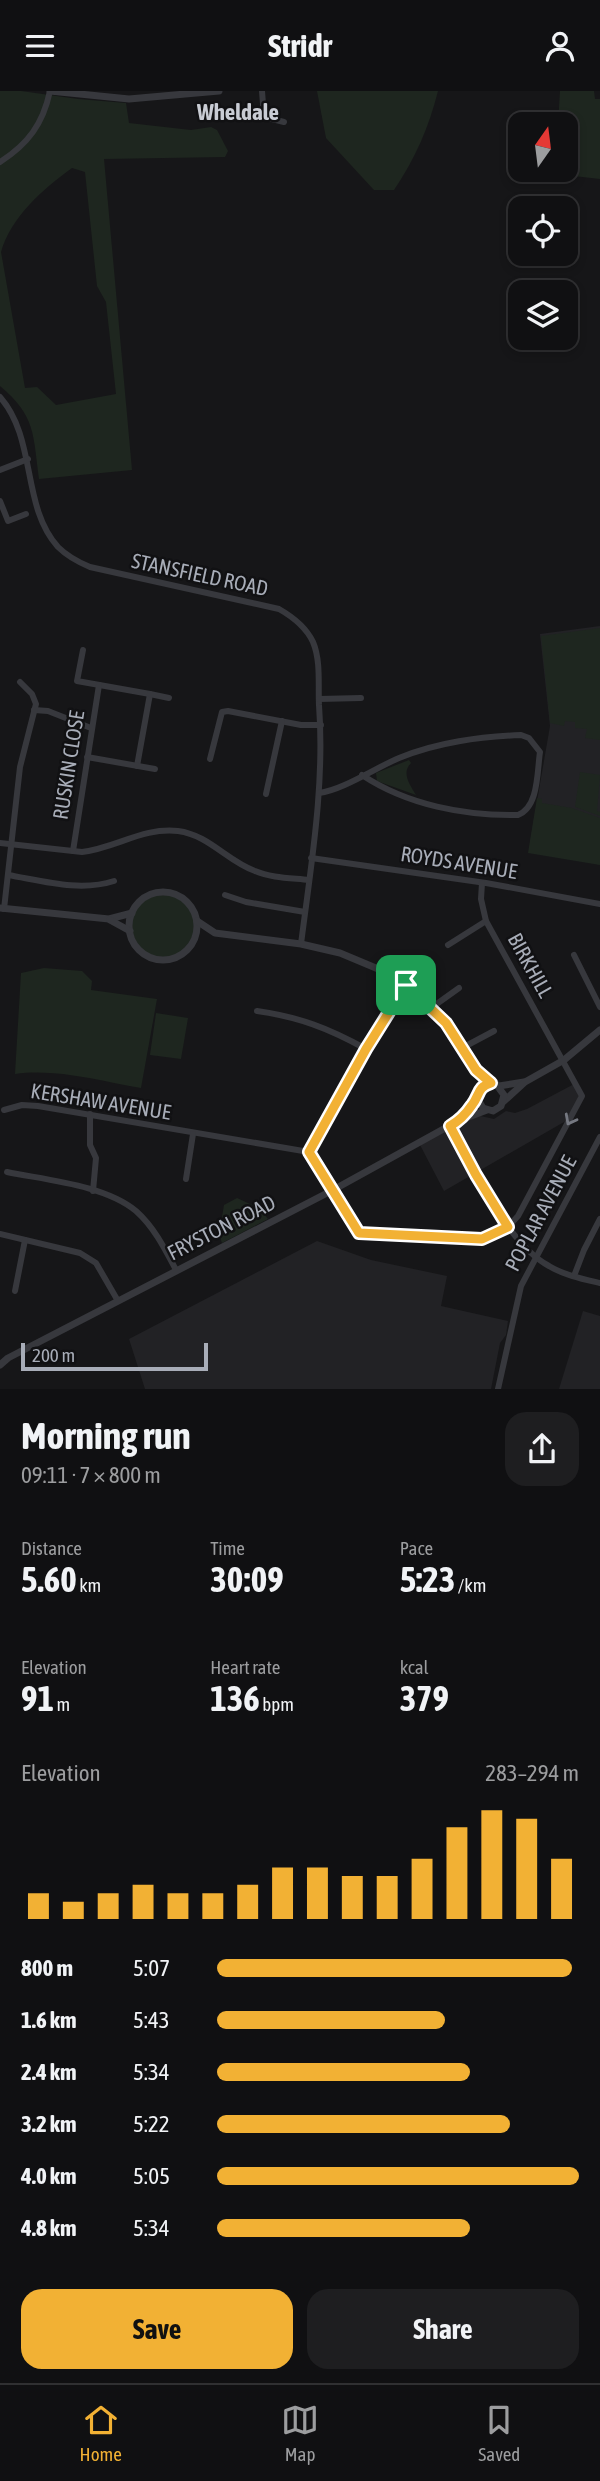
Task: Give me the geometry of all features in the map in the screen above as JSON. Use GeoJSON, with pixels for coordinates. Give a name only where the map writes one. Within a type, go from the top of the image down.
{"type":"FeatureCollection","features":[{"type":"Feature","properties":{"kind":"street"},"geometry":{"type":"LineString","coordinates":[[0,162],[25,144],[36,130],[50,91],[129,99],[219,91]]}},
{"type":"Feature","properties":{"kind":"street"},"geometry":{"type":"LineString","coordinates":[[262,91],[264,117]]}},
{"type":"Feature","properties":{"kind":"street"},"geometry":{"type":"LineString","coordinates":[[249,118],[264,117],[284,121]]}},
{"type":"Feature","properties":{"kind":"street","name":"STANSFIELD ROAD"},"geometry":{"type":"LineString","coordinates":[[0,397],[12,412],[40,514],[50,537],[72,558],[90,567],[267,606],[290,616],[302,626],[313,643],[321,725],[319,793],[302,944]]}},
{"type":"Feature","properties":{"kind":"street"},"geometry":{"type":"LineString","coordinates":[[0,470],[27,459]]}},
{"type":"Feature","properties":{"kind":"street"},"geometry":{"type":"LineString","coordinates":[[0,501],[8,521],[26,514]]}},
{"type":"Feature","properties":{"kind":"street"},"geometry":{"type":"LineString","coordinates":[[83,650],[77,681],[169,698]]}},
{"type":"Feature","properties":{"kind":"street"},"geometry":{"type":"LineString","coordinates":[[20,682],[32,694],[36,704],[20,767],[2,908],[109,919],[132,913]]}},
{"type":"Feature","properties":{"kind":"street","name":"RUSKIN CLOSE"},"geometry":{"type":"LineString","coordinates":[[73,851],[99,685]]}},
{"type":"Feature","properties":{"kind":"street"},"geometry":{"type":"LineString","coordinates":[[137,766],[150,694]]}},
{"type":"Feature","properties":{"kind":"street"},"geometry":{"type":"LineString","coordinates":[[319,699],[361,698]]}},
{"type":"Feature","properties":{"kind":"street"},"geometry":{"type":"LineString","coordinates":[[34,710],[48,711],[91,728]]}},
{"type":"Feature","properties":{"kind":"street"},"geometry":{"type":"LineString","coordinates":[[210,759],[222,712],[301,725],[321,725]]}},
{"type":"Feature","properties":{"kind":"street"},"geometry":{"type":"LineString","coordinates":[[266,794],[282,721]]}},
{"type":"Feature","properties":{"kind":"street"},"geometry":{"type":"LineString","coordinates":[[319,793],[332,791],[362,775],[421,750],[492,736],[521,735],[530,738],[540,752],[533,801],[526,812],[518,815],[467,811],[419,803],[379,787],[362,775]]}},
{"type":"Feature","properties":{"kind":"street"},"geometry":{"type":"LineString","coordinates":[[87,757],[155,769]]}},
{"type":"Feature","properties":{"kind":"street"},"geometry":{"type":"LineString","coordinates":[[0,843],[73,851],[96,850],[149,832],[179,831],[204,840],[255,872],[309,880]]}},
{"type":"Feature","properties":{"kind":"street","name":"ROYDS AVENUE"},"geometry":{"type":"LineString","coordinates":[[311,858],[482,883],[600,904]]}},
{"type":"Feature","properties":{"kind":"street"},"geometry":{"type":"LineString","coordinates":[[8,875],[78,886],[96,887],[114,881]]}},
{"type":"Feature","properties":{"kind":"street","name":"BIRKHILL"},"geometry":{"type":"LineString","coordinates":[[482,883],[481,899],[486,921],[582,1096],[518,1216],[508,1227]]}},
{"type":"Feature","properties":{"kind":"street"},"geometry":{"type":"LineString","coordinates":[[194,943],[197,921],[187,902],[171,893],[149,896],[137,905],[132,913],[130,931],[138,949],[157,960],[178,957],[194,943],[215,933]]}},
{"type":"Feature","properties":{"kind":"street"},"geometry":{"type":"LineString","coordinates":[[225,895],[246,902],[305,912]]}},
{"type":"Feature","properties":{"kind":"street"},"geometry":{"type":"LineString","coordinates":[[109,919],[130,931]]}},
{"type":"Feature","properties":{"kind":"street"},"geometry":{"type":"LineString","coordinates":[[197,921],[215,933],[302,944],[340,953],[370,964],[406,985],[446,1023],[476,1070],[504,1094],[503,1102]]}},
{"type":"Feature","properties":{"kind":"street"},"geometry":{"type":"LineString","coordinates":[[448,945],[486,921]]}},
{"type":"Feature","properties":{"kind":"street"},"geometry":{"type":"LineString","coordinates":[[573,955],[600,1007]]}},
{"type":"Feature","properties":{"kind":"street"},"geometry":{"type":"LineString","coordinates":[[406,985],[366,1049],[309,1152],[359,1233],[482,1239],[508,1227]]}},
{"type":"Feature","properties":{"kind":"street"},"geometry":{"type":"LineString","coordinates":[[432,1007],[459,988]]}},
{"type":"Feature","properties":{"kind":"street"},"geometry":{"type":"LineString","coordinates":[[257,1011],[309,1021],[335,1031],[366,1049]]}},
{"type":"Feature","properties":{"kind":"street","name":"FRYSTON ROAD"},"geometry":{"type":"LineString","coordinates":[[0,1364],[333,1190],[458,1121],[497,1109],[525,1082],[564,1060],[600,1030]]}},
{"type":"Feature","properties":{"kind":"street"},"geometry":{"type":"LineString","coordinates":[[462,1048],[494,1031]]}},
{"type":"Feature","properties":{"kind":"street"},"geometry":{"type":"LineString","coordinates":[[476,1070],[480,1089]]}},
{"type":"Feature","properties":{"kind":"street","name":"FRYSTON ROAD"},"geometry":{"type":"LineString","coordinates":[[458,1121],[477,1098],[480,1089],[525,1082]]}},
{"type":"Feature","properties":{"kind":"street"},"geometry":{"type":"LineString","coordinates":[[477,1098],[480,1105],[487,1110]]}},
{"type":"Feature","properties":{"kind":"street","name":"KERSHAW AVENUE"},"geometry":{"type":"LineString","coordinates":[[4,1110],[30,1105],[309,1152]]}},
{"type":"Feature","properties":{"kind":"street"},"geometry":{"type":"LineString","coordinates":[[90,1114],[90,1145],[96,1158],[93,1191]]}},
{"type":"Feature","properties":{"kind":"street"},"geometry":{"type":"LineString","coordinates":[[450,1126],[508,1227],[536,1258],[551,1268],[600,1283]]}},
{"type":"Feature","properties":{"kind":"street","name":"KERSHAW AVENUE"},"geometry":{"type":"LineString","coordinates":[[186,1179],[193,1133]]}},
{"type":"Feature","properties":{"kind":"street","name":"POPLAR AVENUE"},"geometry":{"type":"LineString","coordinates":[[498,1389],[521,1286],[600,1137]]}},
{"type":"Feature","properties":{"kind":"street"},"geometry":{"type":"LineString","coordinates":[[7,1172],[106,1194],[136,1211],[159,1238],[176,1270]]}},
{"type":"Feature","properties":{"kind":"street"},"geometry":{"type":"LineString","coordinates":[[574,1276],[600,1219]]}},
{"type":"Feature","properties":{"kind":"street"},"geometry":{"type":"LineString","coordinates":[[0,1234],[80,1253],[96,1263],[118,1301]]}},
{"type":"Feature","properties":{"kind":"street"},"geometry":{"type":"LineString","coordinates":[[15,1290],[25,1240]]}},
{"type":"Feature","properties":{"kind":"shaded area"},"geometry":{"type":"Polygon","coordinates":[[[0,91],[126,103],[129,123],[191,130],[211,127],[217,130],[228,151],[225,157],[104,159],[132,470],[39,479],[34,438],[27,417],[0,386],[0,91]],[[72,168],[39,195],[12,227],[1,252],[25,388],[37,387],[56,405],[116,394],[106,302],[97,286],[85,172],[72,168]]]}},
{"type":"Feature","properties":{"kind":"shaded area"},"geometry":{"type":"Polygon","coordinates":[[[317,91],[438,91],[421,142],[394,190],[374,190],[326,138],[317,91]]]}},
{"type":"Feature","properties":{"kind":"shaded area"},"geometry":{"type":"Polygon","coordinates":[[[560,91],[594,91],[595,99],[600,99],[600,179],[578,176],[578,112],[559,112],[560,91]]]}},
{"type":"Feature","properties":{"kind":"shaded area"},"geometry":{"type":"Polygon","coordinates":[[[600,626],[600,865],[530,842],[550,726],[540,634],[600,626]]]}},
{"type":"Feature","properties":{"kind":"shaded area"},"geometry":{"type":"Polygon","coordinates":[[[600,628],[600,740],[585,738],[587,729],[575,728],[575,722],[565,721],[564,726],[550,723],[541,636],[600,628]]]}},
{"type":"Feature","properties":{"kind":"shaded area"},"geometry":{"type":"Polygon","coordinates":[[[409,760],[411,763],[407,775],[416,795],[377,781],[376,773],[409,760]]]}},
{"type":"Feature","properties":{"kind":"shaded area"},"geometry":{"type":"Polygon","coordinates":[[[580,772],[600,775],[597,811],[600,816],[575,807],[580,772]]]}},
{"type":"Feature","properties":{"kind":"shaded area"},"geometry":{"type":"Polygon","coordinates":[[[537,798],[542,799],[542,803],[572,808],[600,818],[600,865],[528,853],[537,798]]]}},
{"type":"Feature","properties":{"kind":"shaded area"},"geometry":{"type":"Polygon","coordinates":[[[163,895],[175,897],[185,904],[192,914],[192,938],[185,948],[175,955],[163,957],[151,955],[141,948],[134,938],[132,926],[134,914],[141,904],[151,897],[163,895]]]}},
{"type":"Feature","properties":{"kind":"shaded area"},"geometry":{"type":"Polygon","coordinates":[[[44,968],[82,971],[92,981],[91,990],[157,999],[141,1088],[62,1074],[15,1074],[21,973],[44,968]]]}},
{"type":"Feature","properties":{"kind":"shaded area"},"geometry":{"type":"Polygon","coordinates":[[[156,1013],[188,1018],[181,1059],[150,1055],[156,1013]]]}},
{"type":"Feature","properties":{"kind":"shaded area"},"geometry":{"type":"Polygon","coordinates":[[[576,1083],[582,1096],[571,1118],[444,1191],[419,1143],[476,1115],[494,1119],[506,1111],[515,1113],[527,1109],[576,1083]]]}},
{"type":"Feature","properties":{"kind":"shaded area"},"geometry":{"type":"Polygon","coordinates":[[[237,1198],[259,1208],[268,1219],[222,1243],[219,1234],[224,1205],[237,1198]]]}},
{"type":"Feature","properties":{"kind":"shaded area"},"geometry":{"type":"Polygon","coordinates":[[[317,1241],[371,1260],[447,1276],[441,1306],[508,1321],[506,1335],[500,1343],[491,1389],[145,1389],[129,1339],[317,1241]]]}},
{"type":"Feature","properties":{"kind":"shaded area"},"geometry":{"type":"Polygon","coordinates":[[[583,1311],[600,1316],[600,1389],[559,1389],[583,1311]]]}},
{"type":"Feature","properties":{"kind":"district","name":"Wheldale"},"geometry":{"type":"Point","coordinates":[238,112]}},
{"type":"Feature","properties":{"kind":"route"},"geometry":{"type":"LineString","coordinates":[[406,985],[427,1002],[446,1023],[476,1070],[491,1083],[480,1089],[471,1107],[450,1126],[508,1227],[482,1239],[359,1233],[309,1152],[366,1049],[406,985]]}}]}
